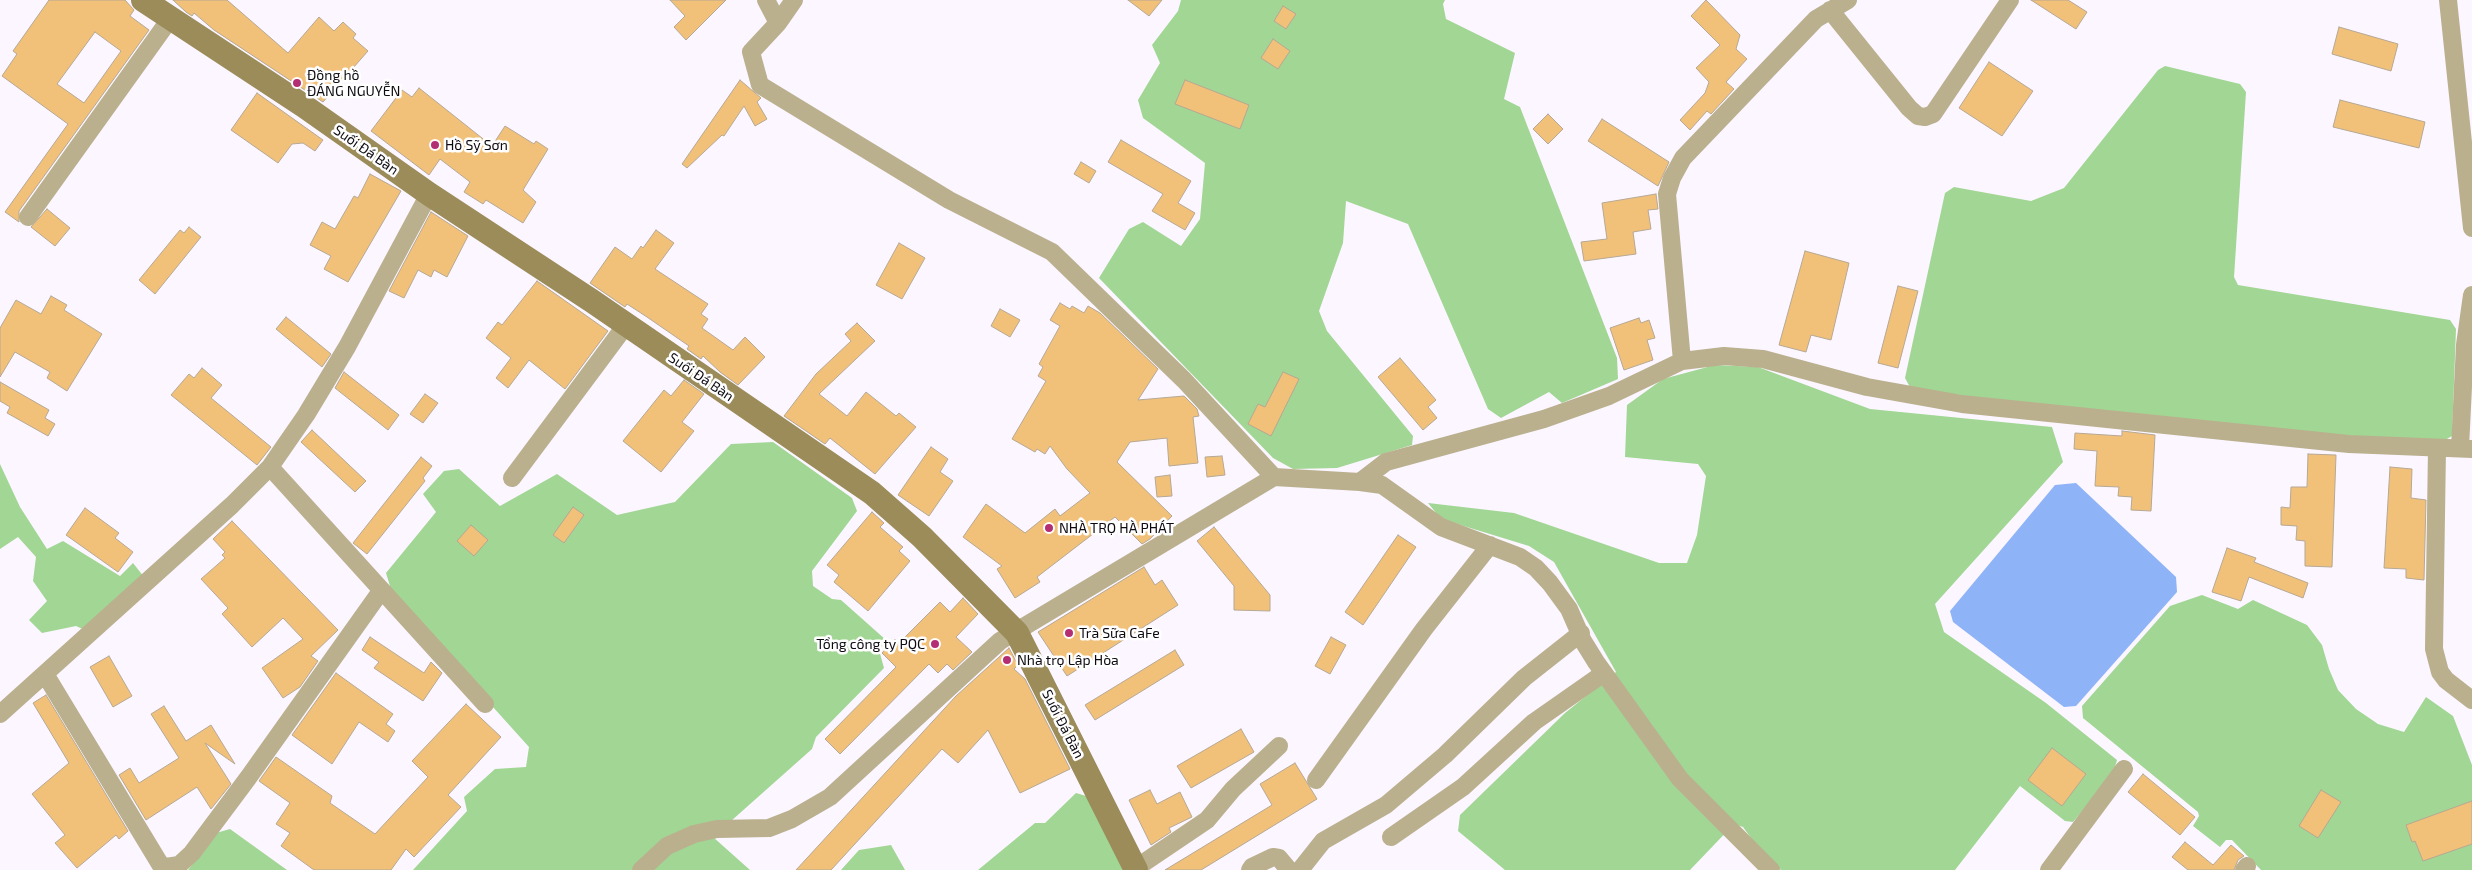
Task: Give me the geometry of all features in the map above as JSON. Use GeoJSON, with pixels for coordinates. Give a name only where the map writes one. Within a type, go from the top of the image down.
{"type":"FeatureCollection","features":[{"type":"Feature","properties":{"kind":"street","name":"Suối Đá Bàn"},"geometry":{"type":"LineString","coordinates":[[143,0],[304,106],[429,194],[477,224],[872,493],[922,538],[1017,633],[1136,869]]}},
{"type":"Feature","properties":{"kind":"street"},"geometry":{"type":"LineString","coordinates":[[766,0],[778,23]]}},
{"type":"Feature","properties":{"kind":"street"},"geometry":{"type":"LineString","coordinates":[[794,0],[778,23],[751,52],[760,85],[949,200],[1052,252],[1184,380],[1274,477]]}},
{"type":"Feature","properties":{"kind":"street"},"geometry":{"type":"LineString","coordinates":[[1682,361],[1667,194],[1672,178],[1682,158],[1816,19],[1848,0]]}},
{"type":"Feature","properties":{"kind":"street"},"geometry":{"type":"LineString","coordinates":[[1830,10],[1909,108],[1918,116],[1925,117],[1933,114],[2010,0]]}},
{"type":"Feature","properties":{"kind":"street"},"geometry":{"type":"LineString","coordinates":[[2448,0],[2472,228]]}},
{"type":"Feature","properties":{"kind":"street"},"geometry":{"type":"LineString","coordinates":[[28,217],[170,18]]}},
{"type":"Feature","properties":{"kind":"street"},"geometry":{"type":"LineString","coordinates":[[0,714],[232,505],[270,467],[306,415],[347,347],[429,194]]}},
{"type":"Feature","properties":{"kind":"street"},"geometry":{"type":"LineString","coordinates":[[1360,482],[1386,462],[1544,419],[1609,396],[1682,361],[1724,356],[1764,359],[1867,387],[1962,404],[2349,444],[2466,449],[2465,345],[2472,295]]}},
{"type":"Feature","properties":{"kind":"street"},"geometry":{"type":"LineString","coordinates":[[512,478],[626,325]]}},
{"type":"Feature","properties":{"kind":"street"},"geometry":{"type":"LineString","coordinates":[[2437,448],[2434,649],[2440,672],[2446,680],[2472,700]]}},
{"type":"Feature","properties":{"kind":"street"},"geometry":{"type":"LineString","coordinates":[[270,467],[485,704]]}},
{"type":"Feature","properties":{"kind":"street"},"geometry":{"type":"LineString","coordinates":[[641,870],[667,846],[694,834],[717,830],[769,828],[792,819],[830,797],[993,647],[1274,477],[1382,485],[1440,527],[1520,557],[1536,568],[1550,583],[1568,609],[1581,633],[1583,641],[1604,673],[1680,779],[1771,870]]}},
{"type":"Feature","properties":{"kind":"street"},"geometry":{"type":"LineString","coordinates":[[1316,780],[1424,629],[1490,545]]}},
{"type":"Feature","properties":{"kind":"street"},"geometry":{"type":"LineString","coordinates":[[45,674],[160,864],[166,867],[180,865],[192,853],[248,778],[381,591]]}},
{"type":"Feature","properties":{"kind":"street"},"geometry":{"type":"LineString","coordinates":[[1300,870],[1323,841],[1386,805],[1445,756],[1524,678],[1581,633]]}},
{"type":"Feature","properties":{"kind":"street"},"geometry":{"type":"LineString","coordinates":[[1391,837],[1462,788],[1534,722],[1604,673]]}},
{"type":"Feature","properties":{"kind":"street"},"geometry":{"type":"LineString","coordinates":[[1136,869],[1207,820],[1233,788],[1279,746]]}},
{"type":"Feature","properties":{"kind":"street"},"geometry":{"type":"LineString","coordinates":[[2049,870],[2124,769]]}},
{"type":"Feature","properties":{"kind":"street"},"geometry":{"type":"LineString","coordinates":[[1250,870],[1252,867],[1274,857],[1279,858],[1289,870]]}},
{"type":"Feature","properties":{"kind":"green space"},"geometry":{"type":"Polygon","coordinates":[[[1181,0],[1445,0],[1443,4],[1446,19],[1515,53],[1504,99],[1520,107],[1617,358],[1618,379],[1562,403],[1549,392],[1501,418],[1488,409],[1408,224],[1346,201],[1343,243],[1319,311],[1327,331],[1413,436],[1412,445],[1337,468],[1293,469],[1273,458],[1099,278],[1129,229],[1143,222],[1181,246],[1200,219],[1205,163],[1143,118],[1138,100],[1160,63],[1152,45],[1178,11],[1181,0]]]}},
{"type":"Feature","properties":{"kind":"green space"},"geometry":{"type":"Polygon","coordinates":[[[2165,66],[2240,84],[2246,92],[2234,277],[2238,285],[2450,320],[2456,329],[2452,436],[2440,443],[2366,439],[2072,409],[1911,389],[1905,378],[1945,193],[1954,187],[2031,201],[2064,188],[2158,70],[2165,66]]]}},
{"type":"Feature","properties":{"kind":"green space"},"geometry":{"type":"Polygon","coordinates":[[[1715,365],[1758,367],[1870,409],[2052,427],[2063,462],[1935,604],[1944,632],[2046,703],[2117,760],[2113,774],[2073,822],[2065,821],[2020,786],[1955,870],[1781,870],[1759,849],[1743,827],[1734,824],[1690,870],[1505,870],[1458,831],[1460,815],[1565,713],[1616,672],[1554,562],[1529,546],[1441,519],[1428,503],[1514,513],[1659,563],[1687,563],[1697,535],[1706,476],[1698,464],[1625,457],[1627,405],[1663,379],[1715,365]]]}},
{"type":"Feature","properties":{"kind":"green space"},"geometry":{"type":"Polygon","coordinates":[[[773,442],[852,498],[857,511],[812,571],[813,586],[832,599],[841,600],[886,640],[879,650],[884,668],[816,737],[812,749],[713,837],[750,870],[413,870],[467,811],[464,797],[495,769],[526,767],[529,747],[393,596],[386,573],[436,512],[423,494],[444,471],[459,469],[500,506],[557,474],[617,515],[675,502],[731,444],[773,442]]]}},
{"type":"Feature","properties":{"kind":"green space"},"geometry":{"type":"Polygon","coordinates":[[[0,464],[20,507],[47,549],[63,541],[120,576],[133,563],[144,577],[87,631],[76,626],[42,633],[29,620],[47,601],[33,581],[36,557],[18,537],[0,549],[0,464]]]}},
{"type":"Feature","properties":{"kind":"green space"},"geometry":{"type":"Polygon","coordinates":[[[2202,595],[2238,609],[2253,600],[2307,625],[2322,645],[2338,690],[2356,709],[2378,724],[2404,732],[2426,697],[2453,716],[2472,765],[2472,870],[2261,870],[2232,840],[2226,840],[2220,847],[2193,826],[2199,816],[2198,812],[2083,718],[2082,706],[2170,606],[2202,595]]]}},
{"type":"Feature","properties":{"kind":"green space"},"geometry":{"type":"Polygon","coordinates":[[[1076,793],[1093,798],[1123,870],[978,870],[1035,823],[1045,823],[1076,793]]]}},
{"type":"Feature","properties":{"kind":"green space"},"geometry":{"type":"Polygon","coordinates":[[[230,829],[287,870],[188,870],[216,833],[230,829]]]}},
{"type":"Feature","properties":{"kind":"green space"},"geometry":{"type":"Polygon","coordinates":[[[891,845],[905,870],[841,870],[859,850],[891,845]]]}},
{"type":"Feature","properties":{"kind":"water"},"geometry":{"type":"Polygon","coordinates":[[[2076,483],[2176,577],[2177,592],[2076,706],[2064,707],[1953,622],[1950,611],[2055,485],[2076,483]]]}},
{"type":"Feature","properties":{"kind":"building"},"geometry":{"type":"Polygon","coordinates":[[[49,0],[125,0],[134,10],[130,16],[149,30],[19,211],[19,222],[5,212],[68,124],[2,76],[17,54],[13,51],[49,0]],[[95,32],[57,84],[84,103],[121,51],[95,32]]]}},
{"type":"Feature","properties":{"kind":"building"},"geometry":{"type":"Polygon","coordinates":[[[173,0],[227,0],[288,53],[319,17],[334,31],[343,22],[356,34],[353,38],[368,51],[323,102],[214,30],[194,13],[192,16],[186,12],[173,0]]]}},
{"type":"Feature","properties":{"kind":"building"},"geometry":{"type":"Polygon","coordinates":[[[670,0],[726,0],[686,40],[674,27],[685,16],[670,0]]]}},
{"type":"Feature","properties":{"kind":"building"},"geometry":{"type":"Polygon","coordinates":[[[1128,0],[1162,0],[1149,16],[1128,0]]]}},
{"type":"Feature","properties":{"kind":"building"},"geometry":{"type":"Polygon","coordinates":[[[1706,0],[1740,35],[1736,49],[1747,59],[1726,82],[1734,89],[1711,114],[1707,111],[1690,130],[1680,120],[1705,93],[1709,82],[1696,68],[1720,45],[1691,16],[1706,0]]]}},
{"type":"Feature","properties":{"kind":"building"},"geometry":{"type":"Polygon","coordinates":[[[2031,0],[2068,0],[2087,12],[2076,29],[2031,0]]]}},
{"type":"Feature","properties":{"kind":"building"},"geometry":{"type":"Polygon","coordinates":[[[1283,6],[1296,14],[1286,29],[1274,21],[1283,6]]]}},
{"type":"Feature","properties":{"kind":"building"},"geometry":{"type":"Polygon","coordinates":[[[2339,27],[2398,44],[2391,71],[2332,54],[2339,27]]]}},
{"type":"Feature","properties":{"kind":"building"},"geometry":{"type":"Polygon","coordinates":[[[1273,39],[1290,51],[1278,69],[1261,58],[1273,39]]]}},
{"type":"Feature","properties":{"kind":"building"},"geometry":{"type":"Polygon","coordinates":[[[1989,62],[2033,91],[2002,136],[1959,108],[1989,62]]]}},
{"type":"Feature","properties":{"kind":"building"},"geometry":{"type":"Polygon","coordinates":[[[740,80],[761,98],[757,102],[767,119],[755,126],[744,106],[724,136],[722,135],[687,168],[682,164],[740,80]]]}},
{"type":"Feature","properties":{"kind":"building"},"geometry":{"type":"Polygon","coordinates":[[[1185,80],[1249,105],[1240,129],[1175,104],[1185,80]]]}},
{"type":"Feature","properties":{"kind":"building"},"geometry":{"type":"Polygon","coordinates":[[[419,88],[492,146],[505,126],[534,144],[536,141],[548,149],[523,190],[536,202],[523,223],[486,200],[483,204],[464,192],[470,182],[440,159],[429,175],[371,131],[402,90],[412,97],[419,88]]]}},
{"type":"Feature","properties":{"kind":"building"},"geometry":{"type":"Polygon","coordinates":[[[257,93],[323,140],[315,151],[303,143],[292,144],[278,163],[231,130],[257,93]]]}},
{"type":"Feature","properties":{"kind":"building"},"geometry":{"type":"Polygon","coordinates":[[[2340,100],[2425,122],[2419,148],[2333,127],[2340,100]]]}},
{"type":"Feature","properties":{"kind":"building"},"geometry":{"type":"Polygon","coordinates":[[[1548,114],[1563,129],[1548,144],[1533,129],[1548,114]]]}},
{"type":"Feature","properties":{"kind":"building"},"geometry":{"type":"Polygon","coordinates":[[[1602,119],[1669,162],[1658,186],[1588,141],[1602,119]]]}},
{"type":"Feature","properties":{"kind":"building"},"geometry":{"type":"Polygon","coordinates":[[[1121,140],[1191,181],[1178,203],[1195,213],[1185,230],[1152,211],[1163,194],[1108,162],[1121,140]]]}},
{"type":"Feature","properties":{"kind":"building"},"geometry":{"type":"Polygon","coordinates":[[[1081,162],[1096,171],[1089,183],[1074,174],[1081,162]]]}},
{"type":"Feature","properties":{"kind":"building"},"geometry":{"type":"Polygon","coordinates":[[[370,174],[401,191],[348,282],[324,269],[331,256],[310,245],[322,222],[335,229],[354,196],[358,198],[370,174]]]}},
{"type":"Feature","properties":{"kind":"building"},"geometry":{"type":"Polygon","coordinates":[[[1656,194],[1658,209],[1648,210],[1651,229],[1633,232],[1636,254],[1584,261],[1581,242],[1607,239],[1602,203],[1656,194]]]}},
{"type":"Feature","properties":{"kind":"building"},"geometry":{"type":"Polygon","coordinates":[[[47,209],[70,228],[55,246],[31,227],[47,209]]]}},
{"type":"Feature","properties":{"kind":"building"},"geometry":{"type":"Polygon","coordinates":[[[431,212],[468,236],[447,277],[434,270],[431,277],[418,270],[404,298],[389,291],[431,212]]]}},
{"type":"Feature","properties":{"kind":"building"},"geometry":{"type":"Polygon","coordinates":[[[189,227],[201,237],[155,294],[139,280],[180,230],[184,233],[189,227]]]}},
{"type":"Feature","properties":{"kind":"building"},"geometry":{"type":"Polygon","coordinates":[[[656,230],[674,243],[655,269],[708,304],[701,314],[708,319],[702,328],[733,350],[745,337],[765,357],[738,385],[703,356],[701,359],[687,349],[689,346],[647,317],[627,304],[625,307],[590,283],[615,247],[632,259],[656,230]]]}},
{"type":"Feature","properties":{"kind":"building"},"geometry":{"type":"Polygon","coordinates":[[[899,243],[925,258],[902,299],[876,285],[899,243]]]}},
{"type":"Feature","properties":{"kind":"building"},"geometry":{"type":"Polygon","coordinates":[[[1805,251],[1849,263],[1831,340],[1811,335],[1806,352],[1779,345],[1805,251]]]}},
{"type":"Feature","properties":{"kind":"building"},"geometry":{"type":"Polygon","coordinates":[[[537,281],[608,331],[565,389],[529,360],[508,388],[496,378],[511,358],[486,338],[498,322],[502,325],[537,281]]]}},
{"type":"Feature","properties":{"kind":"building"},"geometry":{"type":"Polygon","coordinates":[[[1898,286],[1918,291],[1898,368],[1878,363],[1898,286]]]}},
{"type":"Feature","properties":{"kind":"building"},"geometry":{"type":"Polygon","coordinates":[[[51,296],[67,305],[64,310],[102,334],[67,391],[47,378],[50,372],[15,352],[0,377],[0,328],[16,300],[41,314],[51,296]]]}},
{"type":"Feature","properties":{"kind":"building"},"geometry":{"type":"Polygon","coordinates":[[[1060,303],[1070,309],[1072,306],[1084,313],[1088,306],[1100,313],[1158,369],[1138,400],[1184,396],[1197,409],[1199,416],[1193,417],[1198,463],[1169,466],[1167,438],[1130,442],[1117,462],[1172,516],[1150,539],[1142,544],[1115,517],[1037,577],[1040,582],[1015,598],[997,569],[1002,566],[963,537],[986,504],[1025,533],[1055,509],[1060,516],[1090,493],[1067,469],[1050,446],[1045,454],[1037,449],[1035,452],[1012,439],[1046,381],[1038,376],[1043,367],[1039,364],[1060,326],[1050,320],[1060,303]]]}},
{"type":"Feature","properties":{"kind":"building"},"geometry":{"type":"Polygon","coordinates":[[[1000,309],[1020,320],[1010,337],[991,326],[1000,309]]]}},
{"type":"Feature","properties":{"kind":"building"},"geometry":{"type":"Polygon","coordinates":[[[286,317],[331,354],[322,367],[276,329],[286,317]]]}},
{"type":"Feature","properties":{"kind":"building"},"geometry":{"type":"Polygon","coordinates":[[[1639,318],[1641,323],[1649,320],[1655,338],[1647,340],[1653,360],[1624,370],[1610,328],[1639,318]]]}},
{"type":"Feature","properties":{"kind":"building"},"geometry":{"type":"Polygon","coordinates":[[[857,323],[875,341],[819,394],[847,416],[866,392],[896,416],[899,413],[916,427],[875,474],[830,438],[825,444],[784,416],[816,374],[851,341],[845,334],[857,323]]]}},
{"type":"Feature","properties":{"kind":"building"},"geometry":{"type":"Polygon","coordinates":[[[1400,358],[1436,400],[1428,407],[1437,418],[1423,430],[1378,377],[1400,358]]]}},
{"type":"Feature","properties":{"kind":"building"},"geometry":{"type":"Polygon","coordinates":[[[202,368],[222,385],[211,398],[271,447],[257,465],[171,395],[189,374],[194,378],[202,368]]]}},
{"type":"Feature","properties":{"kind":"building"},"geometry":{"type":"Polygon","coordinates":[[[344,372],[399,415],[388,430],[335,388],[344,372]]]}},
{"type":"Feature","properties":{"kind":"building"},"geometry":{"type":"Polygon","coordinates":[[[1283,372],[1299,379],[1271,436],[1248,424],[1258,404],[1265,407],[1283,372]]]}},
{"type":"Feature","properties":{"kind":"building"},"geometry":{"type":"Polygon","coordinates":[[[684,380],[704,394],[682,422],[694,431],[661,472],[623,441],[664,390],[671,396],[684,380]]]}},
{"type":"Feature","properties":{"kind":"building"},"geometry":{"type":"Polygon","coordinates":[[[0,382],[49,410],[45,418],[55,424],[48,436],[7,413],[10,407],[0,401],[0,382]]]}},
{"type":"Feature","properties":{"kind":"building"},"geometry":{"type":"Polygon","coordinates":[[[425,394],[438,403],[423,423],[410,414],[425,394]]]}},
{"type":"Feature","properties":{"kind":"building"},"geometry":{"type":"Polygon","coordinates":[[[312,430],[366,481],[355,492],[301,442],[312,430]]]}},
{"type":"Feature","properties":{"kind":"building"},"geometry":{"type":"Polygon","coordinates":[[[2122,431],[2155,435],[2151,511],[2131,510],[2132,497],[2118,496],[2119,487],[2095,486],[2097,451],[2074,449],[2075,433],[2122,436],[2122,431]]]}},
{"type":"Feature","properties":{"kind":"building"},"geometry":{"type":"Polygon","coordinates":[[[931,447],[948,459],[940,472],[953,481],[929,516],[898,495],[931,447]]]}},
{"type":"Feature","properties":{"kind":"building"},"geometry":{"type":"Polygon","coordinates":[[[2308,454],[2336,455],[2332,567],[2305,566],[2305,541],[2296,540],[2297,526],[2281,525],[2281,507],[2290,508],[2291,487],[2307,487],[2308,454]]]}},
{"type":"Feature","properties":{"kind":"building"},"geometry":{"type":"Polygon","coordinates":[[[1222,456],[1225,475],[1207,477],[1205,457],[1222,456]]]}},
{"type":"Feature","properties":{"kind":"building"},"geometry":{"type":"Polygon","coordinates":[[[421,457],[432,466],[423,478],[425,481],[367,554],[353,543],[421,457]]]}},
{"type":"Feature","properties":{"kind":"building"},"geometry":{"type":"Polygon","coordinates":[[[2390,467],[2412,469],[2411,498],[2426,500],[2424,580],[2406,578],[2406,569],[2384,568],[2390,467]]]}},
{"type":"Feature","properties":{"kind":"building"},"geometry":{"type":"Polygon","coordinates":[[[1170,475],[1172,496],[1157,497],[1155,477],[1170,475]]]}},
{"type":"Feature","properties":{"kind":"building"},"geometry":{"type":"Polygon","coordinates":[[[573,507],[584,515],[564,543],[553,535],[573,507]]]}},
{"type":"Feature","properties":{"kind":"building"},"geometry":{"type":"Polygon","coordinates":[[[85,508],[119,533],[115,538],[133,552],[118,572],[66,535],[85,508]]]}},
{"type":"Feature","properties":{"kind":"building"},"geometry":{"type":"Polygon","coordinates":[[[872,512],[884,523],[880,527],[903,547],[899,551],[910,561],[868,611],[834,582],[839,575],[827,565],[872,512]]]}},
{"type":"Feature","properties":{"kind":"building"},"geometry":{"type":"Polygon","coordinates":[[[232,521],[338,630],[311,656],[318,661],[300,687],[283,698],[262,668],[303,639],[283,618],[252,647],[222,614],[228,608],[201,579],[225,558],[222,555],[225,552],[213,539],[232,521]]]}},
{"type":"Feature","properties":{"kind":"building"},"geometry":{"type":"Polygon","coordinates":[[[471,525],[488,540],[474,556],[457,541],[471,525]]]}},
{"type":"Feature","properties":{"kind":"building"},"geometry":{"type":"Polygon","coordinates":[[[1214,527],[1270,595],[1270,611],[1234,610],[1234,586],[1197,541],[1214,527]]]}},
{"type":"Feature","properties":{"kind":"building"},"geometry":{"type":"Polygon","coordinates":[[[1398,535],[1416,547],[1363,625],[1345,612],[1398,535]]]}},
{"type":"Feature","properties":{"kind":"building"},"geometry":{"type":"Polygon","coordinates":[[[2227,548],[2256,558],[2254,562],[2308,583],[2303,598],[2249,577],[2241,601],[2212,592],[2227,548]]]}},
{"type":"Feature","properties":{"kind":"building"},"geometry":{"type":"Polygon","coordinates":[[[1144,567],[1155,585],[1162,580],[1178,605],[1067,676],[1038,632],[1144,567]]]}},
{"type":"Feature","properties":{"kind":"building"},"geometry":{"type":"Polygon","coordinates":[[[963,598],[978,614],[956,637],[972,652],[953,670],[947,664],[938,673],[929,664],[840,754],[825,739],[896,667],[882,653],[895,639],[899,643],[940,602],[950,612],[963,598]]]}},
{"type":"Feature","properties":{"kind":"building"},"geometry":{"type":"Polygon","coordinates":[[[370,637],[424,673],[431,662],[442,673],[423,701],[374,668],[379,662],[362,650],[370,637]]]}},
{"type":"Feature","properties":{"kind":"building"},"geometry":{"type":"Polygon","coordinates":[[[1331,637],[1346,645],[1330,674],[1315,666],[1331,637]]]}},
{"type":"Feature","properties":{"kind":"building"},"geometry":{"type":"Polygon","coordinates":[[[1009,648],[1018,665],[1014,669],[1025,679],[1070,769],[1020,793],[988,730],[958,763],[942,749],[831,870],[796,870],[956,696],[1009,648]]]}},
{"type":"Feature","properties":{"kind":"building"},"geometry":{"type":"Polygon","coordinates":[[[1175,650],[1184,665],[1095,720],[1085,705],[1175,650]]]}},
{"type":"Feature","properties":{"kind":"building"},"geometry":{"type":"Polygon","coordinates":[[[109,656],[132,696],[113,707],[90,667],[109,656]]]}},
{"type":"Feature","properties":{"kind":"building"},"geometry":{"type":"Polygon","coordinates":[[[336,673],[393,714],[386,724],[395,731],[388,742],[359,722],[332,764],[292,735],[336,673]]]}},
{"type":"Feature","properties":{"kind":"building"},"geometry":{"type":"Polygon","coordinates":[[[46,695],[128,831],[119,839],[116,835],[77,868],[55,843],[65,835],[32,794],[69,763],[33,703],[46,695]]]}},
{"type":"Feature","properties":{"kind":"building"},"geometry":{"type":"Polygon","coordinates":[[[466,704],[501,737],[448,795],[461,807],[414,857],[406,849],[391,870],[314,870],[281,846],[290,833],[276,824],[290,803],[259,781],[276,757],[332,796],[330,803],[375,834],[428,777],[412,761],[466,704]]]}},
{"type":"Feature","properties":{"kind":"building"},"geometry":{"type":"Polygon","coordinates":[[[164,706],[186,741],[211,725],[235,764],[205,743],[231,784],[211,809],[197,787],[146,820],[119,775],[130,768],[139,783],[179,758],[151,714],[164,706]]]}},
{"type":"Feature","properties":{"kind":"building"},"geometry":{"type":"Polygon","coordinates":[[[1241,729],[1254,752],[1191,788],[1177,766],[1241,729]]]}},
{"type":"Feature","properties":{"kind":"building"},"geometry":{"type":"Polygon","coordinates":[[[2052,748],[2086,774],[2062,806],[2028,780],[2052,748]]]}},
{"type":"Feature","properties":{"kind":"building"},"geometry":{"type":"Polygon","coordinates":[[[1295,763],[1317,799],[1201,870],[1165,870],[1272,805],[1260,784],[1295,763]]]}},
{"type":"Feature","properties":{"kind":"building"},"geometry":{"type":"Polygon","coordinates":[[[2143,774],[2195,817],[2180,835],[2128,792],[2143,774]]]}},
{"type":"Feature","properties":{"kind":"building"},"geometry":{"type":"Polygon","coordinates":[[[1150,790],[1157,804],[1180,792],[1192,817],[1169,828],[1171,832],[1151,845],[1129,800],[1150,790]]]}},
{"type":"Feature","properties":{"kind":"building"},"geometry":{"type":"Polygon","coordinates":[[[2321,790],[2341,802],[2318,838],[2299,826],[2321,790]]]}},
{"type":"Feature","properties":{"kind":"building"},"geometry":{"type":"Polygon","coordinates":[[[2472,801],[2472,844],[2423,861],[2415,841],[2412,842],[2406,825],[2472,801]]]}},
{"type":"Feature","properties":{"kind":"building"},"geometry":{"type":"Polygon","coordinates":[[[2185,842],[2213,865],[2231,845],[2244,856],[2238,860],[2234,870],[2188,870],[2172,857],[2185,842]]]}},
{"type":"Feature","properties":{"kind":"place","name":"Đồng hồ ĐÁNG NGUYỄN"},"geometry":{"type":"Point","coordinates":[297,83]}},
{"type":"Feature","properties":{"kind":"place","name":"Hồ Sỹ Sơn"},"geometry":{"type":"Point","coordinates":[435,145]}},
{"type":"Feature","properties":{"kind":"place","name":"NHÀ TRỌ HÀ PHÁT"},"geometry":{"type":"Point","coordinates":[1049,528]}},
{"type":"Feature","properties":{"kind":"place","name":"Trà Sữa CaFe"},"geometry":{"type":"Point","coordinates":[1069,633]}},
{"type":"Feature","properties":{"kind":"place","name":"Tổng công ty PQC"},"geometry":{"type":"Point","coordinates":[935,644]}},
{"type":"Feature","properties":{"kind":"place","name":"Nhà trọ Lập Hòa"},"geometry":{"type":"Point","coordinates":[1007,660]}}]}
